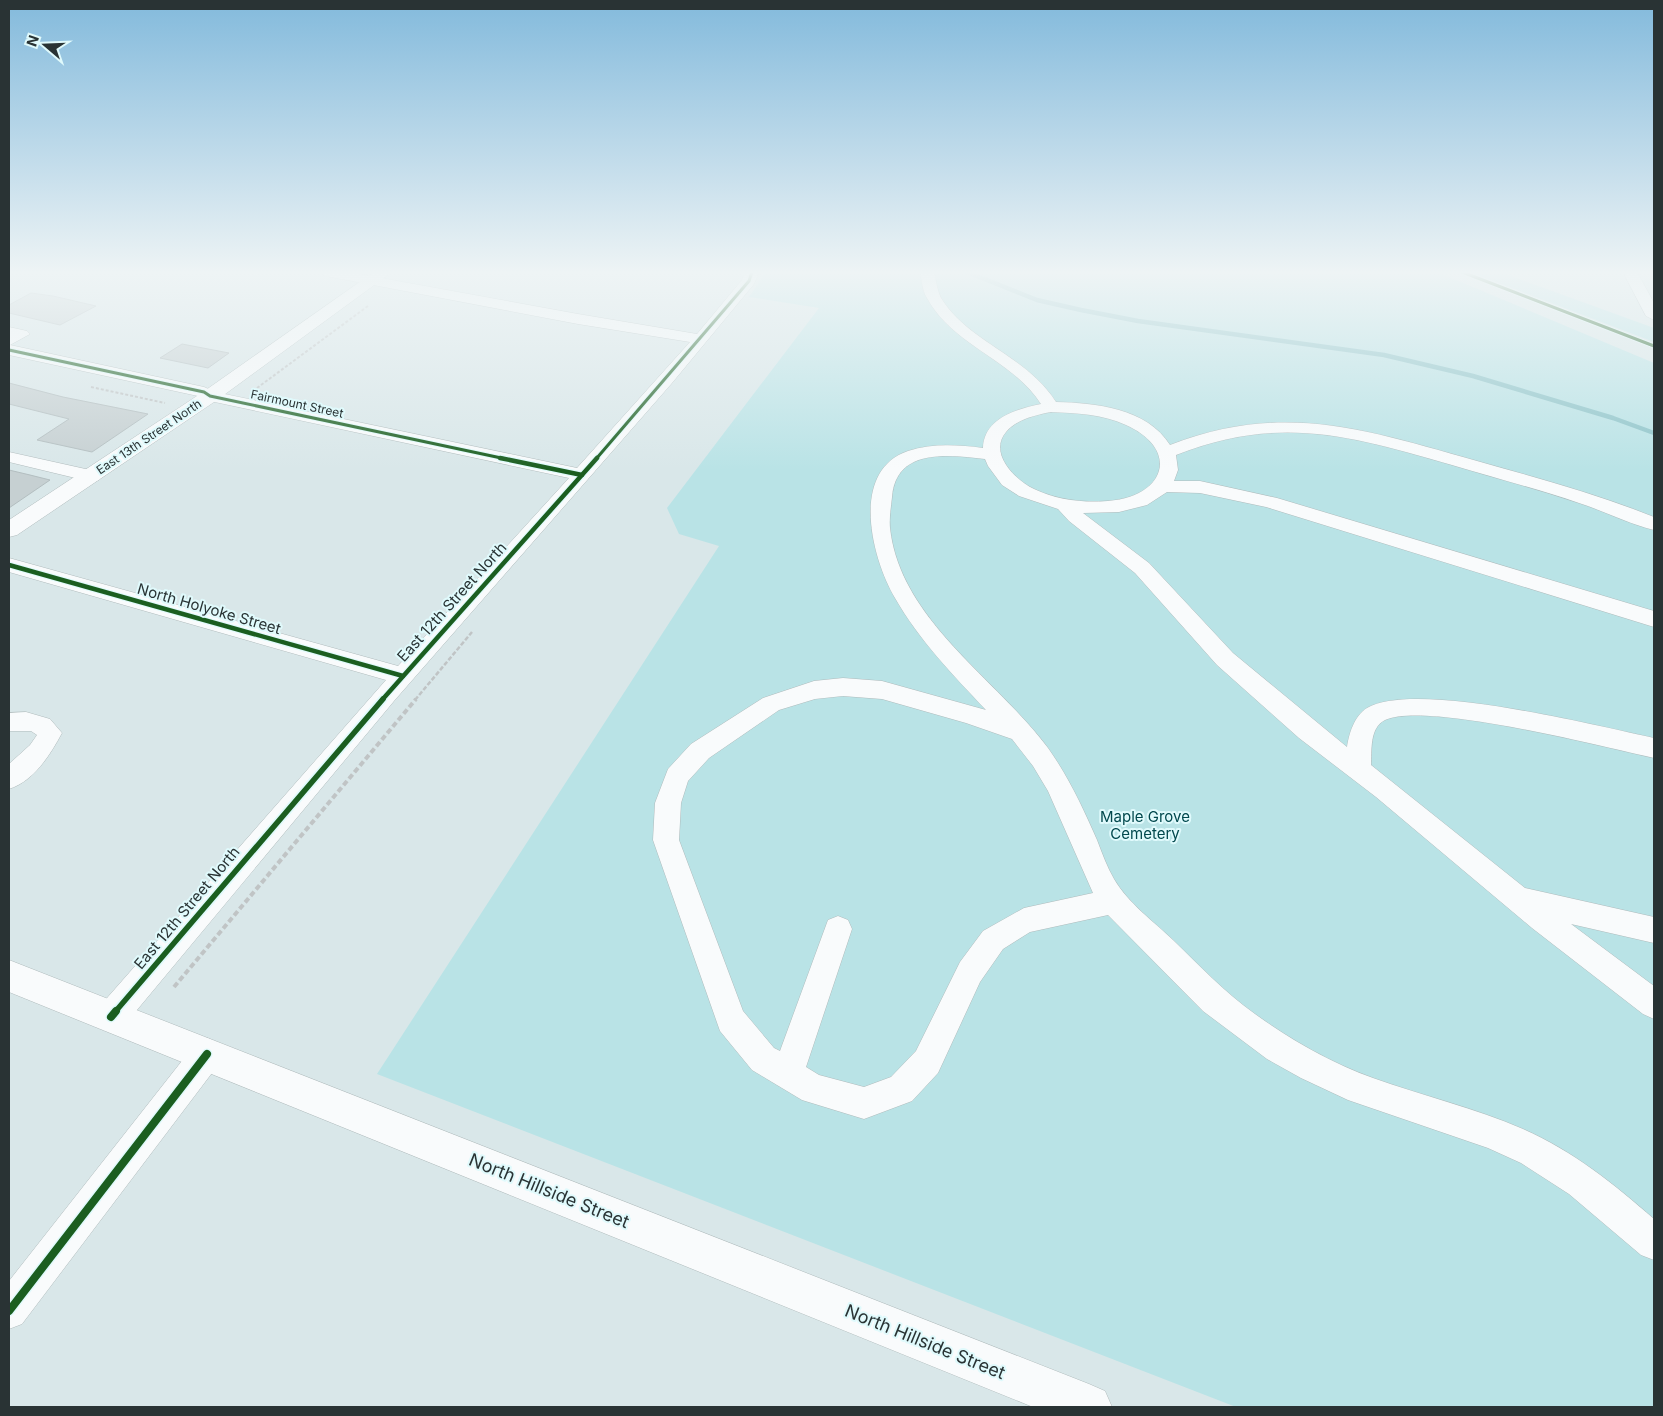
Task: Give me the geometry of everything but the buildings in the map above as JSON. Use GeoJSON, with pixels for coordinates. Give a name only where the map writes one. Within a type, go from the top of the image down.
{"type":"FeatureCollection","features":[{"type":"Feature","properties":{"kind":"main road","name":"East 13th Street North"},"geometry":{"type":"LineString","coordinates":[[9,530],[210,396],[291,338]]}},
{"type":"Feature","properties":{"kind":"main road","name":"North Hillside Street"},"geometry":{"type":"LineString","coordinates":[[9,976],[1089,1407]]}},
{"type":"Feature","properties":{"kind":"street"},"geometry":{"type":"LineString","coordinates":[[696,338],[701,339]]}},
{"type":"Feature","properties":{"kind":"street"},"geometry":{"type":"LineString","coordinates":[[973,338],[1030,379],[1044,392],[1051,407]]}},
{"type":"Feature","properties":{"kind":"street","name":"East 12th Street North"},"geometry":{"type":"LineString","coordinates":[[111,1016],[403,676],[582,476],[701,339]]}},
{"type":"Feature","properties":{"kind":"street","name":"Fairmount Street"},"geometry":{"type":"LineString","coordinates":[[9,350],[204,392],[210,396],[582,476]]}},
{"type":"Feature","properties":{"kind":"street"},"geometry":{"type":"LineString","coordinates":[[1051,407],[1086,408],[1104,411],[1128,420],[1149,432],[1163,446],[1167,459],[1167,478],[1155,492],[1135,503],[1108,508],[1078,508],[1046,501],[1019,488],[1000,472],[991,454],[993,437],[1005,422],[1025,412],[1051,407]]}},
{"type":"Feature","properties":{"kind":"street"},"geometry":{"type":"LineString","coordinates":[[1167,459],[1205,437],[1243,429],[1287,426],[1327,430],[1394,443],[1585,497],[1654,524]]}},
{"type":"Feature","properties":{"kind":"street"},"geometry":{"type":"LineString","coordinates":[[991,454],[941,448],[919,452],[901,462],[886,480],[880,502],[880,537],[895,575],[918,618],[951,660],[1034,748],[1062,792],[1104,887],[1115,901],[1214,1001],[1278,1049],[1350,1085],[1480,1130],[1532,1151],[1587,1184],[1654,1242]]}},
{"type":"Feature","properties":{"kind":"street"},"geometry":{"type":"LineString","coordinates":[[9,457],[92,476]]}},
{"type":"Feature","properties":{"kind":"street"},"geometry":{"type":"LineString","coordinates":[[1167,459],[1224,492]]}},
{"type":"Feature","properties":{"kind":"street"},"geometry":{"type":"LineString","coordinates":[[1160,486],[1200,487],[1270,502],[1654,619]]}},
{"type":"Feature","properties":{"kind":"street"},"geometry":{"type":"LineString","coordinates":[[1066,505],[1076,517],[1142,568],[1225,659],[1308,731],[1518,900],[1654,1004]]}},
{"type":"Feature","properties":{"kind":"street","name":"North Holyoke Street"},"geometry":{"type":"LineString","coordinates":[[9,565],[403,676]]}},
{"type":"Feature","properties":{"kind":"street"},"geometry":{"type":"LineString","coordinates":[[1018,732],[972,715],[882,690],[843,687],[814,690],[772,704],[700,751],[677,776],[668,803],[666,840],[731,1020],[763,1059],[813,1089],[864,1102],[901,1090],[927,1062],[970,972],[993,940],[1024,921],[1115,901]]}},
{"type":"Feature","properties":{"kind":"street"},"geometry":{"type":"LineString","coordinates":[[1358,770],[1363,727],[1377,713],[1405,706],[1471,712],[1654,748]]}},
{"type":"Feature","properties":{"kind":"street"},"geometry":{"type":"LineString","coordinates":[[9,722],[27,720],[36,722],[44,725],[50,733],[39,752],[9,779]]}},
{"type":"Feature","properties":{"kind":"street"},"geometry":{"type":"LineString","coordinates":[[1518,900],[1654,930]]}},
{"type":"Feature","properties":{"kind":"street"},"geometry":{"type":"LineString","coordinates":[[788,1074],[838,929]]}},
{"type":"Feature","properties":{"kind":"street"},"geometry":{"type":"LineString","coordinates":[[9,1311],[206,1054]]}},
{"type":"Feature","properties":{"kind":"path"},"geometry":{"type":"LineString","coordinates":[[174,988],[476,628]]}},
{"type":"Feature","properties":{"kind":"green space","name":"Maple Grove Cemetery"},"geometry":{"type":"Polygon","coordinates":[[[796,338],[1595,338],[1654,363],[1654,1407],[1236,1407],[377,1074],[719,546],[679,534],[667,508],[796,338]]]}},
{"type":"Feature","properties":{"kind":"green space"},"geometry":{"type":"Polygon","coordinates":[[[1644,338],[1654,338],[1654,342],[1644,338]]]}},
{"type":"Feature","properties":{"kind":"waterway"},"geometry":{"type":"LineString","coordinates":[[1262,338],[1384,355],[1473,376],[1613,418],[1654,433]]}},
{"type":"Feature","properties":{"kind":"cycle path"},"geometry":{"type":"LineString","coordinates":[[111,1017],[386,695],[701,338]]}},
{"type":"Feature","properties":{"kind":"cycle path"},"geometry":{"type":"LineString","coordinates":[[1633,338],[1654,346]]}},
{"type":"Feature","properties":{"kind":"cycle path"},"geometry":{"type":"LineString","coordinates":[[9,350],[204,392],[210,396],[582,475]]}},
{"type":"Feature","properties":{"kind":"cycle path"},"geometry":{"type":"LineString","coordinates":[[9,565],[403,676]]}},
{"type":"Feature","properties":{"kind":"cycle path"},"geometry":{"type":"LineString","coordinates":[[9,1311],[207,1054]]}}]}
